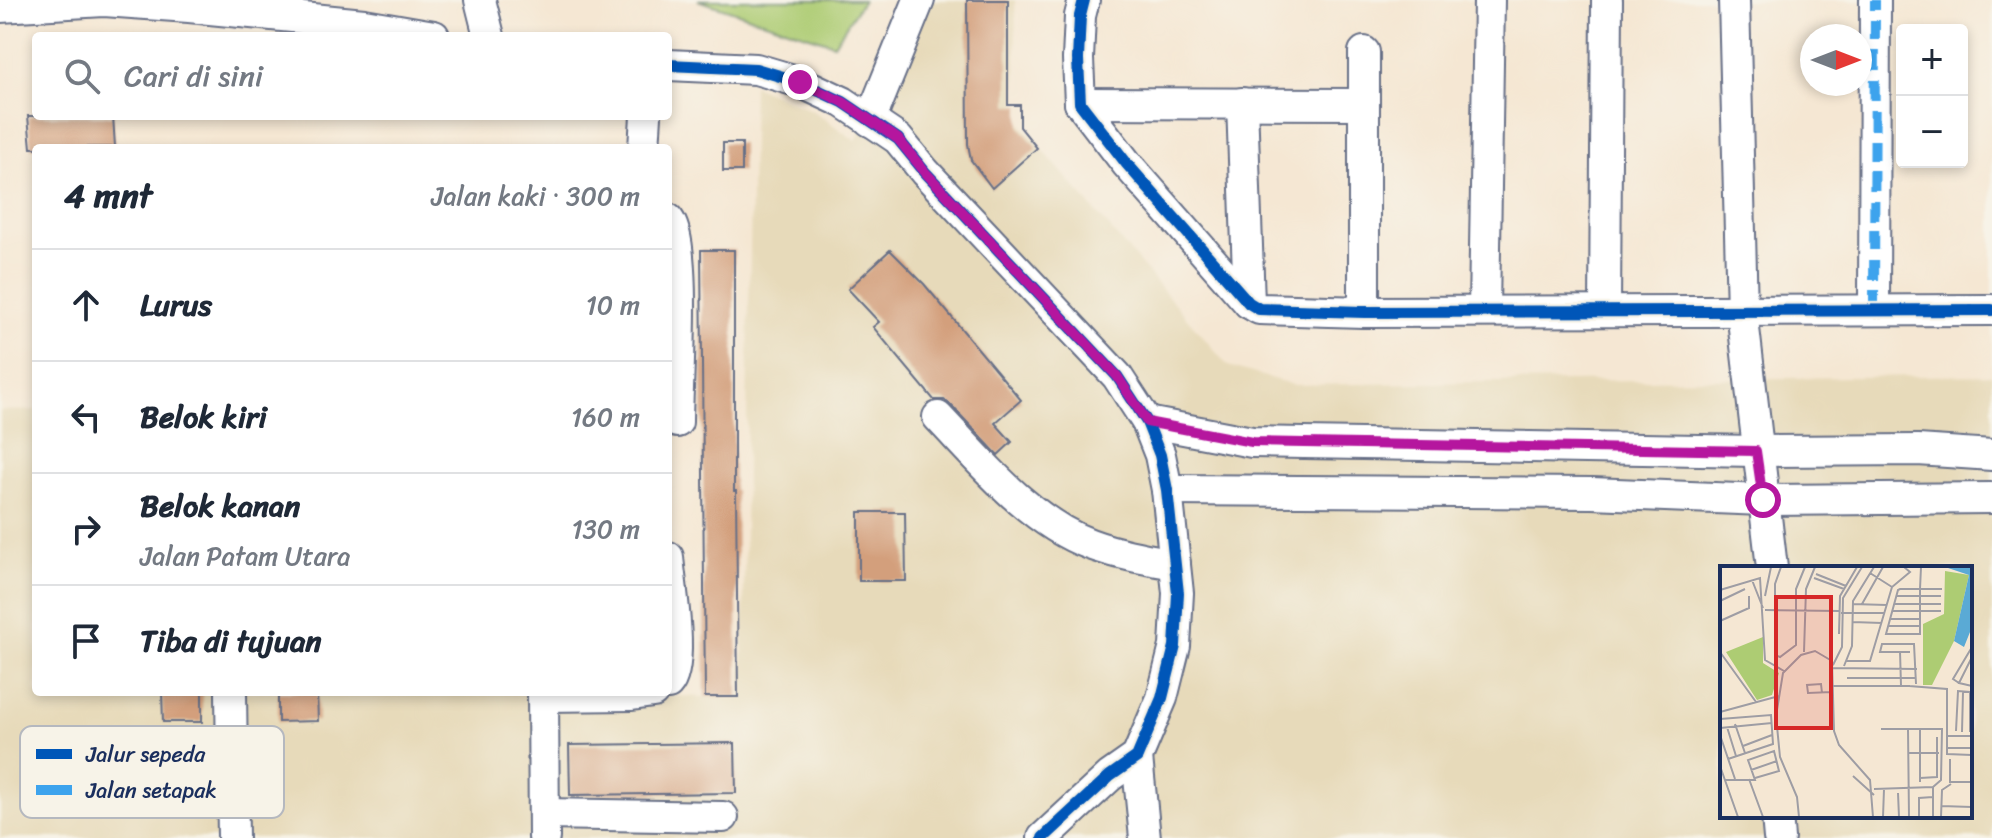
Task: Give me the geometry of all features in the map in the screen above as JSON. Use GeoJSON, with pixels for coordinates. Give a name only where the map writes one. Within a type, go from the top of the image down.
{"type":"FeatureCollection","features":[{"type":"Feature","properties":{"kind":"street"},"geometry":{"type":"LineString","coordinates":[[480,0],[488,32]]}},
{"type":"Feature","properties":{"kind":"street"},"geometry":{"type":"LineString","coordinates":[[870,121],[919,0]]}},
{"type":"Feature","properties":{"kind":"street"},"geometry":{"type":"LineString","coordinates":[[1084,0],[1078,59],[1080,103],[1127,164],[1249,303],[1259,309],[1364,312],[1992,310]]}},
{"type":"Feature","properties":{"kind":"street"},"geometry":{"type":"LineString","coordinates":[[1484,311],[1489,0]]}},
{"type":"Feature","properties":{"kind":"street"},"geometry":{"type":"LineString","coordinates":[[1605,311],[1607,0]]}},
{"type":"Feature","properties":{"kind":"street"},"geometry":{"type":"LineString","coordinates":[[1734,0],[1742,311],[1772,566]]}},
{"type":"Feature","properties":{"kind":"street"},"geometry":{"type":"LineString","coordinates":[[1874,310],[1875,0]]}},
{"type":"Feature","properties":{"kind":"street"},"geometry":{"type":"LineString","coordinates":[[0,7],[104,1],[189,7],[366,12],[423,32]]}},
{"type":"Feature","properties":{"kind":"street"},"geometry":{"type":"LineString","coordinates":[[1364,52],[1364,312]]}},
{"type":"Feature","properties":{"kind":"street"},"geometry":{"type":"LineString","coordinates":[[672,65],[756,69],[800,82],[843,102],[898,139],[925,172],[1117,376],[1147,422],[1160,455],[1167,490],[1178,593],[1175,646],[1162,698],[1137,757],[1145,838]]}},
{"type":"Feature","properties":{"kind":"street"},"geometry":{"type":"LineString","coordinates":[[1080,103],[1364,104]]}},
{"type":"Feature","properties":{"kind":"street"},"geometry":{"type":"LineString","coordinates":[[1242,103],[1249,303]]}},
{"type":"Feature","properties":{"kind":"street"},"geometry":{"type":"LineString","coordinates":[[644,144],[646,120]]}},
{"type":"Feature","properties":{"kind":"street"},"geometry":{"type":"LineString","coordinates":[[672,224],[679,269],[677,422]]}},
{"type":"Feature","properties":{"kind":"street"},"geometry":{"type":"LineString","coordinates":[[938,417],[1010,492],[1064,532],[1090,544],[1175,564]]}},
{"type":"Feature","properties":{"kind":"street"},"geometry":{"type":"LineString","coordinates":[[1147,422],[1252,442],[1756,451],[1918,450],[1992,455]]}},
{"type":"Feature","properties":{"kind":"street"},"geometry":{"type":"LineString","coordinates":[[1167,490],[1592,493],[1763,500],[1992,498]]}},
{"type":"Feature","properties":{"kind":"street"},"geometry":{"type":"LineString","coordinates":[[672,601],[677,656],[672,679]]}},
{"type":"Feature","properties":{"kind":"street"},"geometry":{"type":"LineString","coordinates":[[231,696],[231,726]]}},
{"type":"Feature","properties":{"kind":"street"},"geometry":{"type":"LineString","coordinates":[[543,696],[544,826],[723,817]]}},
{"type":"Feature","properties":{"kind":"street"},"geometry":{"type":"LineString","coordinates":[[1043,838],[1110,776],[1137,757]]}},
{"type":"Feature","properties":{"kind":"street"},"geometry":{"type":"LineString","coordinates":[[233,818],[233,838]]}},
{"type":"Feature","properties":{"kind":"street"},"geometry":{"type":"LineString","coordinates":[[1777,818],[1779,838]]}},
{"type":"Feature","properties":{"kind":"shaded area"},"geometry":{"type":"Polygon","coordinates":[[[925,0],[1015,0],[1017,120],[1228,366],[1293,385],[1992,375],[1992,838],[0,838],[0,411],[32,410],[32,696],[742,698],[753,85],[815,112],[856,141],[925,0]]]}},
{"type":"Feature","properties":{"kind":"green space"},"geometry":{"type":"Polygon","coordinates":[[[698,0],[863,0],[834,44],[698,0]]]}},
{"type":"Feature","properties":{"kind":"building"},"geometry":{"type":"Polygon","coordinates":[[[967,0],[1008,0],[1008,105],[1020,105],[1020,127],[1037,148],[992,188],[971,160],[968,144],[967,0]]]}},
{"type":"Feature","properties":{"kind":"building"},"geometry":{"type":"Polygon","coordinates":[[[28,116],[32,116],[32,120],[113,120],[115,144],[32,144],[31,148],[28,116]]]}},
{"type":"Feature","properties":{"kind":"building"},"geometry":{"type":"Polygon","coordinates":[[[723,143],[742,143],[742,171],[723,171],[723,143]]]}},
{"type":"Feature","properties":{"kind":"building"},"geometry":{"type":"Polygon","coordinates":[[[701,250],[734,250],[738,697],[705,697],[701,250]]]}},
{"type":"Feature","properties":{"kind":"building"},"geometry":{"type":"Polygon","coordinates":[[[890,250],[924,284],[1021,400],[995,423],[1012,442],[998,455],[951,405],[944,400],[934,400],[873,327],[879,322],[848,289],[890,250]]]}},
{"type":"Feature","properties":{"kind":"building"},"geometry":{"type":"Polygon","coordinates":[[[859,512],[905,512],[906,581],[859,581],[859,512]]]}},
{"type":"Feature","properties":{"kind":"building"},"geometry":{"type":"Polygon","coordinates":[[[162,696],[202,696],[202,722],[163,722],[162,696]]]}},
{"type":"Feature","properties":{"kind":"building"},"geometry":{"type":"Polygon","coordinates":[[[278,696],[317,696],[318,721],[278,722],[278,696]]]}},
{"type":"Feature","properties":{"kind":"building"},"geometry":{"type":"Polygon","coordinates":[[[735,743],[736,793],[570,795],[569,745],[735,743]]]}},
{"type":"Feature","properties":{"kind":"marked path"},"geometry":{"type":"LineString","coordinates":[[1874,310],[1875,0]]}},
{"type":"Feature","properties":{"kind":"cycle path"},"geometry":{"type":"LineString","coordinates":[[1084,0],[1078,59],[1080,103],[1127,164],[1249,303],[1259,309],[1364,312],[1992,310]]}},
{"type":"Feature","properties":{"kind":"cycle path"},"geometry":{"type":"LineString","coordinates":[[672,65],[756,69],[800,82],[843,102],[898,139],[925,172],[1117,376],[1147,422],[1160,455],[1167,490],[1178,593],[1175,646],[1162,698],[1137,757],[1110,776],[1043,838]]}},
{"type":"Feature","properties":{"kind":"route"},"geometry":{"type":"LineString","coordinates":[[800,82],[843,102],[898,139],[925,172],[1117,376],[1147,422],[1252,442],[1756,451],[1763,500]]}}]}
